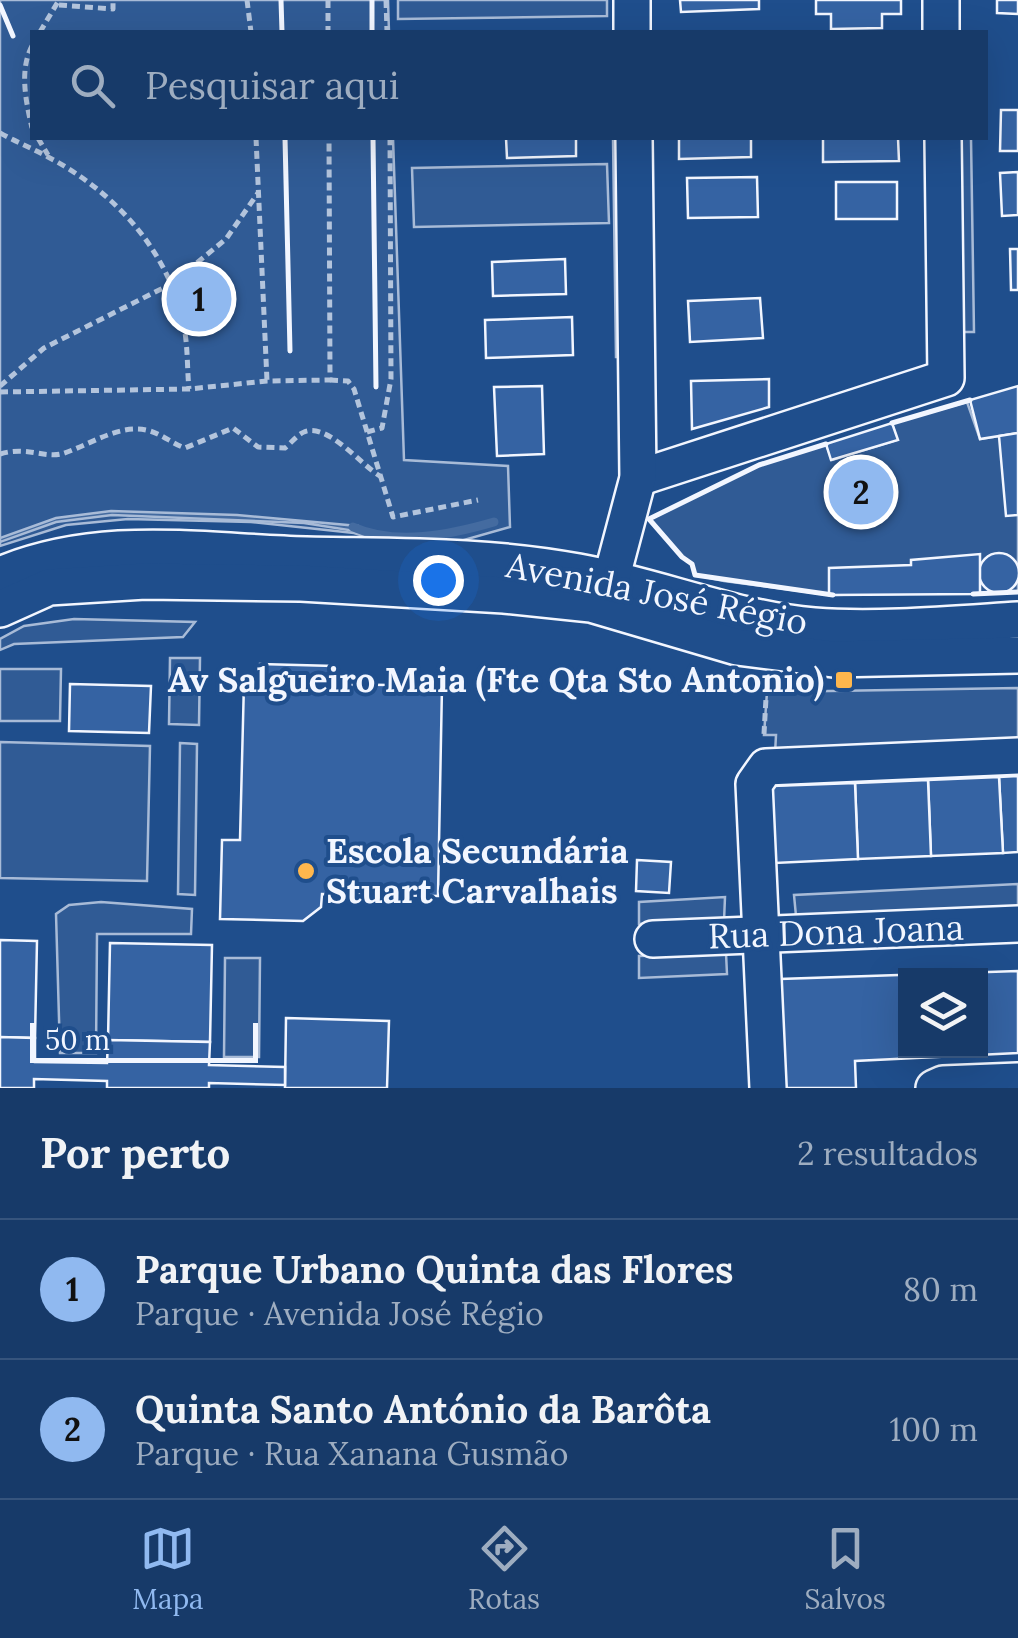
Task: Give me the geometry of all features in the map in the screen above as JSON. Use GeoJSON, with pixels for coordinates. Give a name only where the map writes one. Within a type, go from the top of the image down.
{"type":"FeatureCollection","features":[{"type":"Feature","properties":{"kind":"street"},"geometry":{"type":"LineString","coordinates":[[632,0],[632,30]]}},
{"type":"Feature","properties":{"kind":"street"},"geometry":{"type":"LineString","coordinates":[[941,0],[941,30]]}},
{"type":"Feature","properties":{"kind":"street"},"geometry":{"type":"LineString","coordinates":[[611,580],[638,478],[634,140]]}},
{"type":"Feature","properties":{"kind":"street"},"geometry":{"type":"LineString","coordinates":[[638,478],[946,378],[943,140]]}},
{"type":"Feature","properties":{"kind":"street","name":"Avenida José Régio"},"geometry":{"type":"LineString","coordinates":[[0,575],[38,559],[97,549],[153,547],[514,562],[611,580],[762,618],[815,626],[1018,620]]}},
{"type":"Feature","properties":{"kind":"street","name":"Avenida José Régio"},"geometry":{"type":"LineString","coordinates":[[0,608],[49,587],[145,581],[301,583],[591,604],[736,647],[832,660],[1018,655]]}},
{"type":"Feature","properties":{"kind":"street"},"geometry":{"type":"LineString","coordinates":[[768,1088],[754,784],[766,767],[1018,756]]}},
{"type":"Feature","properties":{"kind":"street","name":"Rua Dona Joana"},"geometry":{"type":"LineString","coordinates":[[653,939],[1018,924]]}},
{"type":"Feature","properties":{"kind":"street"},"geometry":{"type":"LineString","coordinates":[[934,1088],[943,1084],[1018,1082]]}},
{"type":"Feature","properties":{"kind":"path"},"geometry":{"type":"LineString","coordinates":[[41,30],[59,2],[113,9],[113,0]]}},
{"type":"Feature","properties":{"kind":"path"},"geometry":{"type":"LineString","coordinates":[[248,0],[251,30]]}},
{"type":"Feature","properties":{"kind":"path"},"geometry":{"type":"LineString","coordinates":[[328,0],[328,30]]}},
{"type":"Feature","properties":{"kind":"path"},"geometry":{"type":"LineString","coordinates":[[386,0],[387,30]]}},
{"type":"Feature","properties":{"kind":"path"},"geometry":{"type":"LineString","coordinates":[[30,50],[26,58],[26,94],[30,117]]}},
{"type":"Feature","properties":{"kind":"path"},"geometry":{"type":"LineString","coordinates":[[0,132],[49,157],[120,208],[147,240],[171,284],[184,330],[189,389]]}},
{"type":"Feature","properties":{"kind":"path"},"geometry":{"type":"LineString","coordinates":[[39,140],[49,157]]}},
{"type":"Feature","properties":{"kind":"path"},"geometry":{"type":"LineString","coordinates":[[256,140],[267,380]]}},
{"type":"Feature","properties":{"kind":"path"},"geometry":{"type":"LineString","coordinates":[[329,140],[330,380]]}},
{"type":"Feature","properties":{"kind":"path"},"geometry":{"type":"LineString","coordinates":[[367,432],[382,428],[391,378],[390,140]]}},
{"type":"Feature","properties":{"kind":"path"},"geometry":{"type":"LineString","coordinates":[[0,389],[44,348],[171,284],[226,239],[258,193]]}},
{"type":"Feature","properties":{"kind":"path"},"geometry":{"type":"LineString","coordinates":[[0,389],[189,389],[267,380],[348,381],[394,518],[478,500]]}},
{"type":"Feature","properties":{"kind":"path"},"geometry":{"type":"LineString","coordinates":[[0,454],[34,450],[57,455],[116,432],[140,430],[186,448],[233,428],[258,447],[285,448],[303,432],[318,431],[334,438],[380,476]]}},
{"type":"Feature","properties":{"kind":"path"},"geometry":{"type":"LineString","coordinates":[[766,767],[768,674]]}},
{"type":"Feature","properties":{"kind":"shaded area"},"geometry":{"type":"Polygon","coordinates":[[[0,0],[388,0],[389,30],[30,30],[30,140],[393,140],[404,460],[508,466],[510,527],[457,542],[370,538],[251,522],[128,519],[66,525],[0,546],[0,0]]]}},
{"type":"Feature","properties":{"kind":"shaded area"},"geometry":{"type":"Polygon","coordinates":[[[398,0],[607,0],[607,16],[398,19],[398,0]]]}},
{"type":"Feature","properties":{"kind":"shaded area"},"geometry":{"type":"Polygon","coordinates":[[[613,140],[623,140],[628,357],[616,357],[613,140]]]}},
{"type":"Feature","properties":{"kind":"shaded area"},"geometry":{"type":"Polygon","coordinates":[[[959,140],[971,140],[974,332],[962,332],[959,140]]]}},
{"type":"Feature","properties":{"kind":"shaded area"},"geometry":{"type":"Polygon","coordinates":[[[607,164],[609,223],[414,227],[412,168],[607,164]]]}},
{"type":"Feature","properties":{"kind":"shaded area"},"geometry":{"type":"Polygon","coordinates":[[[967,402],[980,439],[1018,433],[1018,592],[829,595],[724,581],[695,575],[692,564],[649,519],[759,465],[826,444],[832,460],[897,440],[892,423],[967,402]]]}},
{"type":"Feature","properties":{"kind":"shaded area"},"geometry":{"type":"Polygon","coordinates":[[[111,511],[237,515],[358,526],[361,532],[304,523],[112,515],[56,522],[0,542],[0,538],[56,518],[111,511]]]}},
{"type":"Feature","properties":{"kind":"shaded area"},"geometry":{"type":"Polygon","coordinates":[[[74,619],[195,622],[183,637],[14,644],[0,650],[0,639],[24,626],[74,619]]]}},
{"type":"Feature","properties":{"kind":"shaded area"},"geometry":{"type":"Polygon","coordinates":[[[170,658],[200,658],[199,725],[169,724],[170,658]]]}},
{"type":"Feature","properties":{"kind":"shaded area"},"geometry":{"type":"Polygon","coordinates":[[[0,669],[61,669],[60,721],[0,721],[0,669]]]}},
{"type":"Feature","properties":{"kind":"shaded area"},"geometry":{"type":"Polygon","coordinates":[[[1018,688],[1018,741],[775,754],[776,735],[764,735],[767,692],[1018,688]]]}},
{"type":"Feature","properties":{"kind":"shaded area"},"geometry":{"type":"Polygon","coordinates":[[[0,742],[150,746],[147,881],[0,878],[0,742]]]}},
{"type":"Feature","properties":{"kind":"shaded area"},"geometry":{"type":"Polygon","coordinates":[[[180,743],[197,744],[195,895],[178,894],[180,743]]]}},
{"type":"Feature","properties":{"kind":"shaded area"},"geometry":{"type":"Polygon","coordinates":[[[1018,884],[1018,906],[796,916],[794,895],[1018,884]]]}},
{"type":"Feature","properties":{"kind":"shaded area"},"geometry":{"type":"Polygon","coordinates":[[[725,897],[724,921],[639,924],[639,902],[725,897]]]}},
{"type":"Feature","properties":{"kind":"shaded area"},"geometry":{"type":"Polygon","coordinates":[[[101,902],[192,909],[191,934],[97,934],[96,1053],[60,1053],[56,914],[69,905],[101,902]]]}},
{"type":"Feature","properties":{"kind":"shaded area"},"geometry":{"type":"Polygon","coordinates":[[[726,953],[727,974],[639,978],[639,956],[726,953]]]}},
{"type":"Feature","properties":{"kind":"shaded area"},"geometry":{"type":"Polygon","coordinates":[[[225,958],[260,958],[259,1057],[224,1057],[225,958]]]}},
{"type":"Feature","properties":{"kind":"building"},"geometry":{"type":"Polygon","coordinates":[[[680,0],[759,0],[759,9],[681,12],[680,0]]]}},
{"type":"Feature","properties":{"kind":"building"},"geometry":{"type":"Polygon","coordinates":[[[816,0],[901,0],[901,14],[882,14],[882,28],[831,29],[831,14],[816,14],[816,0]]]}},
{"type":"Feature","properties":{"kind":"building"},"geometry":{"type":"Polygon","coordinates":[[[997,0],[1018,0],[1018,14],[997,13],[997,0]]]}},
{"type":"Feature","properties":{"kind":"building"},"geometry":{"type":"Polygon","coordinates":[[[1001,110],[1018,110],[1018,151],[1000,151],[1001,110]]]}},
{"type":"Feature","properties":{"kind":"building"},"geometry":{"type":"Polygon","coordinates":[[[506,140],[576,140],[576,156],[507,158],[506,140]]]}},
{"type":"Feature","properties":{"kind":"building"},"geometry":{"type":"Polygon","coordinates":[[[679,140],[751,140],[751,157],[679,159],[679,140]]]}},
{"type":"Feature","properties":{"kind":"building"},"geometry":{"type":"Polygon","coordinates":[[[823,140],[898,140],[899,161],[823,162],[823,140]]]}},
{"type":"Feature","properties":{"kind":"building"},"geometry":{"type":"Polygon","coordinates":[[[1018,172],[1018,215],[1002,216],[1000,173],[1018,172]]]}},
{"type":"Feature","properties":{"kind":"building"},"geometry":{"type":"Polygon","coordinates":[[[757,177],[758,217],[688,218],[687,178],[757,177]]]}},
{"type":"Feature","properties":{"kind":"building"},"geometry":{"type":"Polygon","coordinates":[[[836,182],[897,182],[897,219],[836,219],[836,182]]]}},
{"type":"Feature","properties":{"kind":"building"},"geometry":{"type":"Polygon","coordinates":[[[1010,249],[1018,249],[1018,290],[1011,290],[1010,249]]]}},
{"type":"Feature","properties":{"kind":"building"},"geometry":{"type":"Polygon","coordinates":[[[565,259],[566,294],[493,296],[492,262],[565,259]]]}},
{"type":"Feature","properties":{"kind":"building"},"geometry":{"type":"Polygon","coordinates":[[[760,298],[763,338],[690,342],[688,301],[760,298]]]}},
{"type":"Feature","properties":{"kind":"building"},"geometry":{"type":"Polygon","coordinates":[[[572,317],[573,355],[486,358],[485,320],[572,317]]]}},
{"type":"Feature","properties":{"kind":"building"},"geometry":{"type":"Polygon","coordinates":[[[769,379],[769,407],[692,429],[691,381],[769,379]]]}},
{"type":"Feature","properties":{"kind":"building"},"geometry":{"type":"Polygon","coordinates":[[[542,386],[544,454],[497,456],[494,387],[542,386]]]}},
{"type":"Feature","properties":{"kind":"building"},"geometry":{"type":"Polygon","coordinates":[[[1018,386],[1018,433],[980,439],[970,400],[1018,386]]]}},
{"type":"Feature","properties":{"kind":"building"},"geometry":{"type":"Polygon","coordinates":[[[892,423],[898,440],[831,460],[826,444],[892,423]]]}},
{"type":"Feature","properties":{"kind":"building"},"geometry":{"type":"Polygon","coordinates":[[[1018,433],[1018,515],[1006,516],[999,436],[1018,433]]]}},
{"type":"Feature","properties":{"kind":"building"},"geometry":{"type":"Polygon","coordinates":[[[999,553],[1013,559],[1019,573],[1013,587],[999,593],[985,587],[979,573],[985,559],[999,553]]]}},
{"type":"Feature","properties":{"kind":"building"},"geometry":{"type":"Polygon","coordinates":[[[980,554],[980,594],[829,595],[829,568],[911,565],[911,560],[980,554]]]}},
{"type":"Feature","properties":{"kind":"building"},"geometry":{"type":"Polygon","coordinates":[[[260,664],[334,666],[333,684],[442,686],[438,896],[322,894],[321,907],[303,921],[220,919],[222,840],[240,840],[244,682],[259,682],[260,664]]]}},
{"type":"Feature","properties":{"kind":"building"},"geometry":{"type":"Polygon","coordinates":[[[70,684],[151,686],[149,733],[69,731],[70,684]]]}},
{"type":"Feature","properties":{"kind":"building"},"geometry":{"type":"Polygon","coordinates":[[[1018,776],[1018,852],[1003,853],[999,777],[1018,776]]]}},
{"type":"Feature","properties":{"kind":"building"},"geometry":{"type":"Polygon","coordinates":[[[999,777],[1003,853],[931,856],[928,780],[999,777]]]}},
{"type":"Feature","properties":{"kind":"building"},"geometry":{"type":"Polygon","coordinates":[[[928,780],[931,856],[858,859],[855,783],[928,780]]]}},
{"type":"Feature","properties":{"kind":"building"},"geometry":{"type":"Polygon","coordinates":[[[855,783],[858,859],[775,863],[772,786],[855,783]]]}},
{"type":"Feature","properties":{"kind":"building"},"geometry":{"type":"Polygon","coordinates":[[[637,860],[671,862],[669,893],[636,891],[637,860]]]}},
{"type":"Feature","properties":{"kind":"building"},"geometry":{"type":"Polygon","coordinates":[[[0,940],[37,941],[35,1038],[0,1037],[0,940]]]}},
{"type":"Feature","properties":{"kind":"building"},"geometry":{"type":"Polygon","coordinates":[[[110,943],[212,945],[210,1042],[108,1040],[110,943]]]}},
{"type":"Feature","properties":{"kind":"building"},"geometry":{"type":"Polygon","coordinates":[[[1018,971],[1018,1053],[988,1054],[988,972],[1018,971]]]}},
{"type":"Feature","properties":{"kind":"building"},"geometry":{"type":"Polygon","coordinates":[[[898,975],[898,1058],[916,1058],[855,1061],[856,1088],[783,1088],[780,979],[898,975]]]}},
{"type":"Feature","properties":{"kind":"building"},"geometry":{"type":"Polygon","coordinates":[[[286,1018],[389,1021],[387,1088],[285,1088],[286,1018]]]}},
{"type":"Feature","properties":{"kind":"building"},"geometry":{"type":"Polygon","coordinates":[[[0,1037],[35,1038],[35,1062],[107,1063],[108,1040],[210,1042],[209,1065],[285,1067],[285,1085],[209,1083],[209,1088],[107,1088],[107,1081],[34,1079],[34,1088],[0,1088],[0,1037]]]}},
{"type":"Feature","properties":{"kind":"waterway"},"geometry":{"type":"LineString","coordinates":[[353,527],[405,537],[459,531],[494,522]]}},
{"type":"Feature","properties":{"kind":"wall"},"geometry":{"type":"LineString","coordinates":[[281,0],[282,30]]}},
{"type":"Feature","properties":{"kind":"wall"},"geometry":{"type":"LineString","coordinates":[[372,0],[372,30]]}},
{"type":"Feature","properties":{"kind":"wall"},"geometry":{"type":"LineString","coordinates":[[0,5],[13,36]]}},
{"type":"Feature","properties":{"kind":"wall"},"geometry":{"type":"LineString","coordinates":[[285,140],[290,351]]}},
{"type":"Feature","properties":{"kind":"wall"},"geometry":{"type":"LineString","coordinates":[[373,140],[376,387]]}},
{"type":"Feature","properties":{"kind":"wall"},"geometry":{"type":"LineString","coordinates":[[892,423],[970,400]]}},
{"type":"Feature","properties":{"kind":"wall"},"geometry":{"type":"LineString","coordinates":[[826,444],[759,465],[649,519],[692,564],[695,575],[833,595]]}},
{"type":"Feature","properties":{"kind":"wall"},"geometry":{"type":"LineString","coordinates":[[973,594],[1018,592]]}},
{"type":"Feature","properties":{"kind":"place","name":"Parque Urbano Quinta das Flores"},"geometry":{"type":"Point","coordinates":[199,299]}},
{"type":"Feature","properties":{"kind":"place","name":"Quinta Santo António da Barôta"},"geometry":{"type":"Point","coordinates":[861,492]}},
{"type":"Feature","properties":{"kind":"place","name":"Av Salgueiro Maia (Fte Qta Sto Antonio)"},"geometry":{"type":"Point","coordinates":[844,680]}},
{"type":"Feature","properties":{"kind":"place","name":"Escola Secundária Stuart Carvalhais"},"geometry":{"type":"Point","coordinates":[306,871]}}]}
